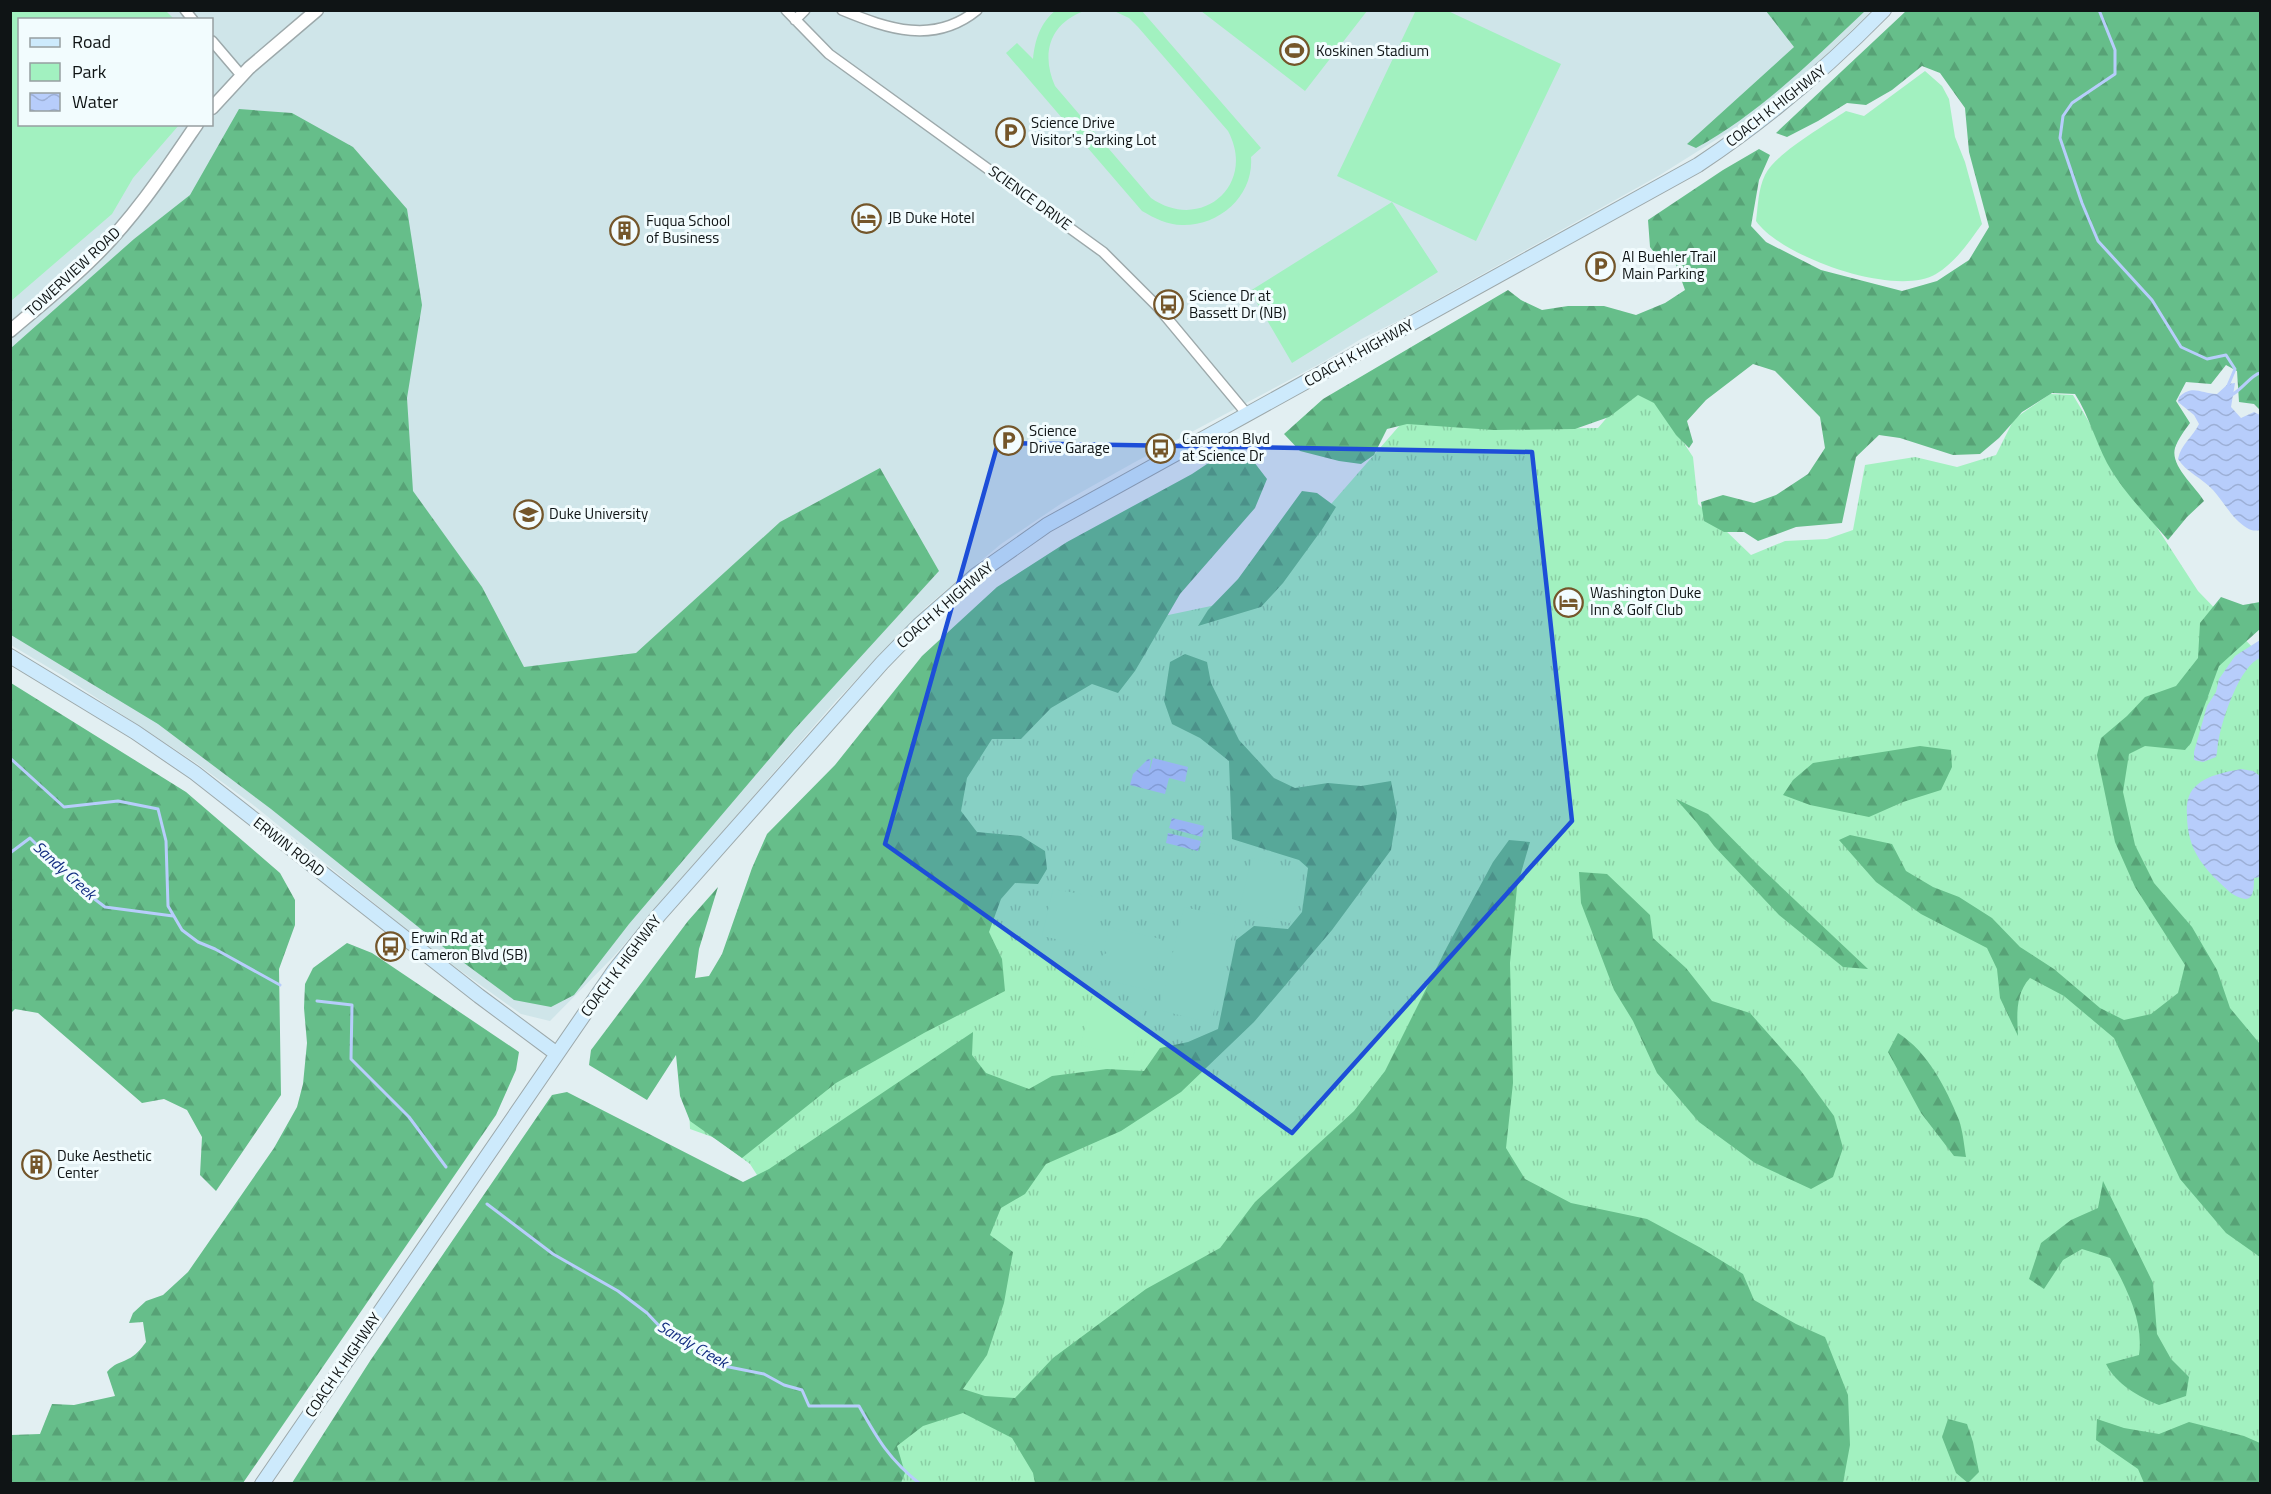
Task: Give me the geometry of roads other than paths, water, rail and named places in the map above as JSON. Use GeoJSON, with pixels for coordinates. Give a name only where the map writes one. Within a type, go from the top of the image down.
{"type":"FeatureCollection","features":[{"type":"Feature","properties":{"kind":"main road","name":"COACH K HIGHWAY"},"geometry":{"type":"LineString","coordinates":[[262,1484],[614,971],[660,915],[875,670],[919,625],[976,575],[1047,525],[1698,165],[1751,129],[1808,84],[1884,10]]}},
{"type":"Feature","properties":{"kind":"main road","name":"ERWIN ROAD"},"geometry":{"type":"LineString","coordinates":[[10,657],[126,726],[195,773],[479,996],[557,1054]]}},
{"type":"Feature","properties":{"kind":"street"},"geometry":{"type":"LineString","coordinates":[[213,107],[241,75],[317,10]]}},
{"type":"Feature","properties":{"kind":"street","name":"SCIENCE DRIVE"},"geometry":{"type":"LineString","coordinates":[[786,10],[829,54],[1103,252],[1157,306],[1247,414]]}},
{"type":"Feature","properties":{"kind":"street"},"geometry":{"type":"LineString","coordinates":[[795,20],[805,10]]}},
{"type":"Feature","properties":{"kind":"street"},"geometry":{"type":"LineString","coordinates":[[842,10],[875,23],[916,32],[948,28],[964,21],[977,10]]}},
{"type":"Feature","properties":{"kind":"street"},"geometry":{"type":"LineString","coordinates":[[213,42],[241,75]]}},
{"type":"Feature","properties":{"kind":"street","name":"TOWERVIEW ROAD"},"geometry":{"type":"LineString","coordinates":[[10,331],[93,258],[117,232],[144,200],[197,126]]}},
{"type":"Feature","properties":{"kind":"water"},"geometry":{"type":"Polygon","coordinates":[[[2235,383],[2231,407],[2241,418],[2254,412],[2260,415],[2260,530],[2250,530],[2242,524],[2213,490],[2185,468],[2178,459],[2199,424],[2194,415],[2178,402],[2179,397],[2193,390],[2217,394],[2228,384],[2235,383]]]}},
{"type":"Feature","properties":{"kind":"water"},"geometry":{"type":"Polygon","coordinates":[[[2260,640],[2260,658],[2239,681],[2228,706],[2218,740],[2216,757],[2203,762],[2194,760],[2194,752],[2207,706],[2216,692],[2219,679],[2235,656],[2260,640]]]}},
{"type":"Feature","properties":{"kind":"water"},"geometry":{"type":"Polygon","coordinates":[[[1153,758],[1188,767],[1185,782],[1169,778],[1165,794],[1130,785],[1133,774],[1148,759],[1151,760],[1149,774],[1153,758]]]}},
{"type":"Feature","properties":{"kind":"water"},"geometry":{"type":"Polygon","coordinates":[[[2241,769],[2253,771],[2260,776],[2260,877],[2254,878],[2252,894],[2248,899],[2231,893],[2199,859],[2190,839],[2187,811],[2190,795],[2201,782],[2218,774],[2241,769]]]}},
{"type":"Feature","properties":{"kind":"water"},"geometry":{"type":"Polygon","coordinates":[[[1172,818],[1204,826],[1202,837],[1169,828],[1172,818]]]}},
{"type":"Feature","properties":{"kind":"water"},"geometry":{"type":"Polygon","coordinates":[[[1168,833],[1201,841],[1198,851],[1166,843],[1168,833]]]}},
{"type":"Feature","properties":{"kind":"waterway"},"geometry":{"type":"LineString","coordinates":[[2099,10],[2115,50],[2115,74],[2072,103],[2063,116],[2060,138],[2082,203],[2098,241],[2152,300],[2181,347],[2207,359],[2226,355],[2235,369],[2227,388]]}},
{"type":"Feature","properties":{"kind":"waterway"},"geometry":{"type":"LineString","coordinates":[[2230,396],[2260,373]]}},
{"type":"Feature","properties":{"kind":"waterway"},"geometry":{"type":"LineString","coordinates":[[10,758],[64,807],[118,801],[158,809],[166,841],[168,906],[182,930],[198,942],[280,985]]}},
{"type":"Feature","properties":{"kind":"waterway","name":"Sandy Creek"},"geometry":{"type":"LineString","coordinates":[[10,853],[30,838],[80,888],[105,907],[173,916]]}},
{"type":"Feature","properties":{"kind":"waterway","name":"Sandy Creek"},"geometry":{"type":"LineString","coordinates":[[317,1001],[352,1005],[351,1059],[409,1117],[446,1167]]}},
{"type":"Feature","properties":{"kind":"waterway","name":"Sandy Creek"},"geometry":{"type":"LineString","coordinates":[[487,1204],[553,1254],[618,1291],[647,1313],[664,1331],[724,1366],[764,1374],[784,1385],[802,1390],[809,1406],[859,1406],[885,1448],[920,1484]]}},
{"type":"Feature","properties":{"kind":"place","name":"Koskinen Stadium"},"geometry":{"type":"Point","coordinates":[1295,51]}},
{"type":"Feature","properties":{"kind":"place","name":"Science Drive Visitor's Parking Lot"},"geometry":{"type":"Point","coordinates":[1010,132]}},
{"type":"Feature","properties":{"kind":"place","name":"JB Duke Hotel"},"geometry":{"type":"Point","coordinates":[867,218]}},
{"type":"Feature","properties":{"kind":"place","name":"Fuqua School of Business"},"geometry":{"type":"Point","coordinates":[625,230]}},
{"type":"Feature","properties":{"kind":"place","name":"Al Buehler Trail Main Parking"},"geometry":{"type":"Point","coordinates":[1601,266]}},
{"type":"Feature","properties":{"kind":"place","name":"Science Dr at Bassett Dr (NB)"},"geometry":{"type":"Point","coordinates":[1168,305]}},
{"type":"Feature","properties":{"kind":"place","name":"Science Drive Garage"},"geometry":{"type":"Point","coordinates":[1008,440]}},
{"type":"Feature","properties":{"kind":"place","name":"Cameron Blvd at Science Dr"},"geometry":{"type":"Point","coordinates":[1161,448]}},
{"type":"Feature","properties":{"kind":"place","name":"Duke University"},"geometry":{"type":"Point","coordinates":[528,514]}},
{"type":"Feature","properties":{"kind":"place","name":"Washington Duke Inn & Golf Club"},"geometry":{"type":"Point","coordinates":[1569,602]}},
{"type":"Feature","properties":{"kind":"place","name":"Erwin Rd at Cameron Blvd (SB)"},"geometry":{"type":"Point","coordinates":[390,947]}},
{"type":"Feature","properties":{"kind":"place","name":"Duke Aesthetic Center"},"geometry":{"type":"Point","coordinates":[36,1165]}}]}
